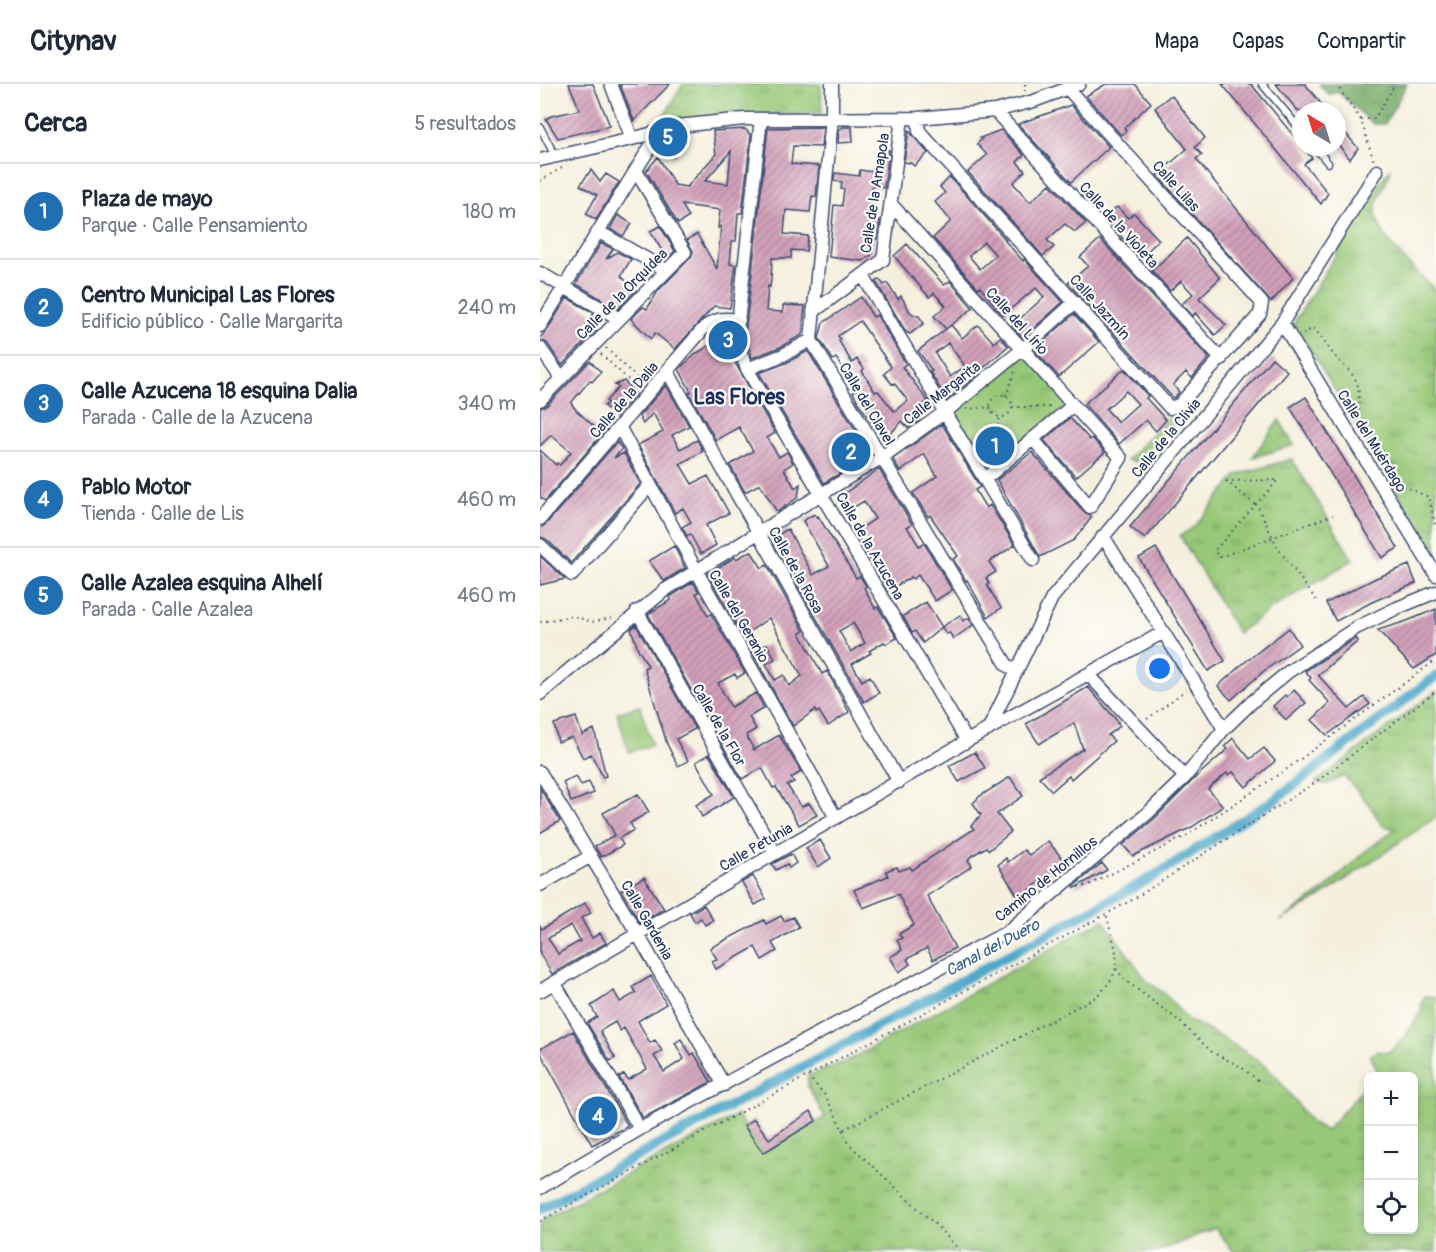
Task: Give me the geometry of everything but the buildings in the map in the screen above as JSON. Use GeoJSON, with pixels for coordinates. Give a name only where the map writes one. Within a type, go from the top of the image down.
{"type":"FeatureCollection","features":[{"type":"Feature","properties":{"kind":"street"},"geometry":{"type":"LineString","coordinates":[[611,84],[632,139]]}},
{"type":"Feature","properties":{"kind":"street"},"geometry":{"type":"LineString","coordinates":[[747,369],[783,355],[811,340],[832,117],[832,84]]}},
{"type":"Feature","properties":{"kind":"street"},"geometry":{"type":"LineString","coordinates":[[540,160],[678,126],[761,119],[918,118],[995,111],[1073,87]]}},
{"type":"Feature","properties":{"kind":"street","name":"Calle Lilas"},"geometry":{"type":"LineString","coordinates":[[1073,87],[1262,303]]}},
{"type":"Feature","properties":{"kind":"street","name":"Calle de la Violeta"},"geometry":{"type":"LineString","coordinates":[[995,111],[1221,359]]}},
{"type":"Feature","properties":{"kind":"street","name":"Calle de la Amapola"},"geometry":{"type":"LineString","coordinates":[[813,312],[883,260],[902,118]]}},
{"type":"Feature","properties":{"kind":"street","name":"Calle Jazmín"},"geometry":{"type":"LineString","coordinates":[[918,118],[919,131],[1170,408],[1179,405],[1221,359],[1260,314],[1262,303]]}},
{"type":"Feature","properties":{"kind":"street","name":"Calle de la Azucena"},"geometry":{"type":"LineString","coordinates":[[761,119],[736,340],[747,369],[966,741]]}},
{"type":"Feature","properties":{"kind":"street"},"geometry":{"type":"LineString","coordinates":[[540,326],[660,131]]}},
{"type":"Feature","properties":{"kind":"street","name":"Calle de la Orquídea"},"geometry":{"type":"LineString","coordinates":[[540,400],[685,252],[636,171]]}},
{"type":"Feature","properties":{"kind":"street","name":"Calle de la Clivia"},"geometry":{"type":"LineString","coordinates":[[988,730],[1052,598],[1282,323],[1377,171]]}},
{"type":"Feature","properties":{"kind":"street","name":"Calle del Lírio"},"geometry":{"type":"LineString","coordinates":[[891,204],[1121,458],[1090,507],[1033,439]]}},
{"type":"Feature","properties":{"kind":"street"},"geometry":{"type":"LineString","coordinates":[[599,232],[666,270]]}},
{"type":"Feature","properties":{"kind":"street"},"geometry":{"type":"LineString","coordinates":[[540,273],[618,318]]}},
{"type":"Feature","properties":{"kind":"street"},"geometry":{"type":"LineString","coordinates":[[863,276],[1033,560]]}},
{"type":"Feature","properties":{"kind":"street","name":"Calle Margarita"},"geometry":{"type":"LineString","coordinates":[[696,570],[882,457],[945,412],[1023,349],[1075,302]]}},
{"type":"Feature","properties":{"kind":"street","name":"Calle de la Dalia"},"geometry":{"type":"LineString","coordinates":[[540,519],[711,322],[720,318],[739,320]]}},
{"type":"Feature","properties":{"kind":"street","name":"Calle del Muérdago"},"geometry":{"type":"LineString","coordinates":[[1282,323],[1436,575]]}},
{"type":"Feature","properties":{"kind":"street","name":"Calle del Clavel"},"geometry":{"type":"LineString","coordinates":[[811,340],[1007,665],[1017,671]]}},
{"type":"Feature","properties":{"kind":"street"},"geometry":{"type":"LineString","coordinates":[[540,348],[561,378]]}},
{"type":"Feature","properties":{"kind":"street","name":"Calle de la Rosa"},"geometry":{"type":"LineString","coordinates":[[669,372],[899,782]]}},
{"type":"Feature","properties":{"kind":"street"},"geometry":{"type":"LineString","coordinates":[[985,479],[1072,406]]}},
{"type":"Feature","properties":{"kind":"street","name":"Calle del Geranio"},"geometry":{"type":"LineString","coordinates":[[620,428],[696,570],[836,818]]}},
{"type":"Feature","properties":{"kind":"street"},"geometry":{"type":"LineString","coordinates":[[540,545],[572,575],[650,485]]}},
{"type":"Feature","properties":{"kind":"street"},"geometry":{"type":"LineString","coordinates":[[1103,536],[1224,729]]}},
{"type":"Feature","properties":{"kind":"street"},"geometry":{"type":"LineString","coordinates":[[540,694],[637,611],[696,570]]}},
{"type":"Feature","properties":{"kind":"street","name":"Camino de Hornillos"},"geometry":{"type":"LineString","coordinates":[[541,1185],[640,1129],[1007,932],[1148,813],[1185,777],[1224,729],[1288,672],[1356,628],[1436,592]]}},
{"type":"Feature","properties":{"kind":"street","name":"Calle de la Flor"},"geometry":{"type":"LineString","coordinates":[[637,611],[775,853]]}},
{"type":"Feature","properties":{"kind":"street","name":"Calle Petunia"},"geometry":{"type":"LineString","coordinates":[[540,991],[966,741],[1162,633]]}},
{"type":"Feature","properties":{"kind":"street"},"geometry":{"type":"LineString","coordinates":[[1088,674],[1185,777]]}},
{"type":"Feature","properties":{"kind":"street","name":"Calle Gardenia"},"geometry":{"type":"LineString","coordinates":[[540,772],[637,933],[724,1085]]}},
{"type":"Feature","properties":{"kind":"street"},"geometry":{"type":"LineString","coordinates":[[540,885],[591,856]]}},
{"type":"Feature","properties":{"kind":"street"},"geometry":{"type":"LineString","coordinates":[[554,982],[640,1129]]}},
{"type":"Feature","properties":{"kind":"lane"},"geometry":{"type":"LineString","coordinates":[[1262,84],[1292,119]]}},
{"type":"Feature","properties":{"kind":"lane"},"geometry":{"type":"LineString","coordinates":[[540,128],[555,156]]}},
{"type":"Feature","properties":{"kind":"lane"},"geometry":{"type":"LineString","coordinates":[[1322,156],[1328,163]]}},
{"type":"Feature","properties":{"kind":"path"},"geometry":{"type":"LineString","coordinates":[[1336,84],[1361,120],[1377,171]]}},
{"type":"Feature","properties":{"kind":"path"},"geometry":{"type":"LineString","coordinates":[[1361,120],[1375,118],[1395,84]]}},
{"type":"Feature","properties":{"kind":"path"},"geometry":{"type":"LineString","coordinates":[[540,181],[570,163],[570,153]]}},
{"type":"Feature","properties":{"kind":"path"},"geometry":{"type":"LineString","coordinates":[[1293,340],[1313,328],[1322,336],[1332,354],[1355,379],[1359,388],[1357,405],[1360,415],[1406,487],[1429,497],[1436,529]]}},
{"type":"Feature","properties":{"kind":"path"},"geometry":{"type":"LineString","coordinates":[[595,343],[649,395]]}},
{"type":"Feature","properties":{"kind":"path"},"geometry":{"type":"LineString","coordinates":[[595,343],[649,395]]}},
{"type":"Feature","properties":{"kind":"path"},"geometry":{"type":"LineString","coordinates":[[1006,396],[1016,368]]}},
{"type":"Feature","properties":{"kind":"path"},"geometry":{"type":"LineString","coordinates":[[997,396],[1006,396],[1010,399],[1012,407],[1008,415],[1000,417],[991,411],[991,403],[997,396]]}},
{"type":"Feature","properties":{"kind":"path"},"geometry":{"type":"LineString","coordinates":[[1012,407],[1072,406]]}},
{"type":"Feature","properties":{"kind":"path"},"geometry":{"type":"LineString","coordinates":[[985,479],[1000,417]]}},
{"type":"Feature","properties":{"kind":"path"},"geometry":{"type":"LineString","coordinates":[[1316,600],[1278,548],[1273,538],[1257,505],[1226,481],[1278,480],[1257,505],[1214,551],[1220,557],[1273,538],[1333,515]]}},
{"type":"Feature","properties":{"kind":"path"},"geometry":{"type":"LineString","coordinates":[[540,621],[573,616],[592,622],[637,611]]}},
{"type":"Feature","properties":{"kind":"path"},"geometry":{"type":"LineString","coordinates":[[1064,884],[1079,887],[1089,885],[1186,836],[1284,771],[1436,660]]}},
{"type":"Feature","properties":{"kind":"path"},"geometry":{"type":"LineString","coordinates":[[1138,726],[1195,683]]}},
{"type":"Feature","properties":{"kind":"path"},"geometry":{"type":"LineString","coordinates":[[540,1221],[1132,900],[1316,782],[1436,691]]}},
{"type":"Feature","properties":{"kind":"path"},"geometry":{"type":"LineString","coordinates":[[843,1130],[1094,998],[1109,983],[1118,962],[1106,913]]}},
{"type":"Feature","properties":{"kind":"path"},"geometry":{"type":"LineString","coordinates":[[1116,969],[1125,980],[1178,1020],[1212,1052],[1241,1067],[1259,1081]]}},
{"type":"Feature","properties":{"kind":"path"},"geometry":{"type":"LineString","coordinates":[[808,1077],[825,1095],[846,1140],[852,1147],[939,1228],[961,1252]]}},
{"type":"Feature","properties":{"kind":"green space"},"geometry":{"type":"Polygon","coordinates":[[[683,84],[821,84],[822,113],[756,115],[654,127],[666,113],[683,84]]]}},
{"type":"Feature","properties":{"kind":"green space"},"geometry":{"type":"Polygon","coordinates":[[[1319,84],[1407,84],[1385,124],[1373,124],[1338,92],[1328,95],[1319,84]]]}},
{"type":"Feature","properties":{"kind":"green space"},"geometry":{"type":"Polygon","coordinates":[[[1391,169],[1377,203],[1377,219],[1398,252],[1436,291],[1436,555],[1294,323],[1384,176],[1391,169]]]}},
{"type":"Feature","properties":{"kind":"green space"},"geometry":{"type":"Polygon","coordinates":[[[1023,349],[1072,406],[985,479],[945,412],[1023,349]]]}},
{"type":"Feature","properties":{"kind":"green space"},"geometry":{"type":"Polygon","coordinates":[[[1180,413],[1143,463],[1127,460],[1169,417],[1180,413]]]}},
{"type":"Feature","properties":{"kind":"green space"},"geometry":{"type":"Polygon","coordinates":[[[1279,420],[1294,445],[1252,458],[1279,420]]]}},
{"type":"Feature","properties":{"kind":"green space"},"geometry":{"type":"Polygon","coordinates":[[[1292,459],[1353,560],[1275,606],[1238,633],[1180,536],[1195,526],[1237,475],[1292,459]]]}},
{"type":"Feature","properties":{"kind":"green space"},"geometry":{"type":"Polygon","coordinates":[[[1436,691],[1436,817],[1320,897],[1280,921],[1325,889],[1363,853],[1395,829],[1382,825],[1368,803],[1344,776],[1327,784],[1316,782],[1436,691]]]}},
{"type":"Feature","properties":{"kind":"green space"},"geometry":{"type":"Polygon","coordinates":[[[640,706],[652,745],[629,752],[617,713],[640,706]]]}},
{"type":"Feature","properties":{"kind":"green space"},"geometry":{"type":"Polygon","coordinates":[[[1103,920],[1147,981],[1164,993],[1187,1019],[1258,1060],[1277,1077],[1310,1121],[1326,1131],[1364,1088],[1364,1234],[1418,1234],[1418,1072],[1376,1072],[1377,1070],[1370,1055],[1378,1051],[1388,1052],[1394,1048],[1415,1021],[1422,1009],[1421,1004],[1425,996],[1436,997],[1436,1252],[1234,1252],[1215,1228],[1157,1252],[540,1252],[540,1225],[543,1219],[737,1115],[763,1153],[825,1117],[808,1087],[808,1076],[847,1061],[1103,920]]]}},
{"type":"Feature","properties":{"kind":"waterway","name":"Canal del Duero"},"geometry":{"type":"LineString","coordinates":[[540,1209],[1151,878],[1273,801],[1436,676]]}},
{"type":"Feature","properties":{"kind":"place","name":"Calle Azalea esquina Alhelí"},"geometry":{"type":"Point","coordinates":[668,137]}},
{"type":"Feature","properties":{"kind":"place","name":"Calle Azucena 18 esquina Dalia"},"geometry":{"type":"Point","coordinates":[728,340]}},
{"type":"Feature","properties":{"kind":"place","name":"Plaza de mayo"},"geometry":{"type":"Point","coordinates":[995,446]}},
{"type":"Feature","properties":{"kind":"place","name":"Centro Municipal Las Flores"},"geometry":{"type":"Point","coordinates":[851,452]}},
{"type":"Feature","properties":{"kind":"place","name":"Pablo Motor"},"geometry":{"type":"Point","coordinates":[598,1116]}},
{"type":"Feature","properties":{"kind":"district","name":"Las Flores"},"geometry":{"type":"Point","coordinates":[739,397]}}]}
